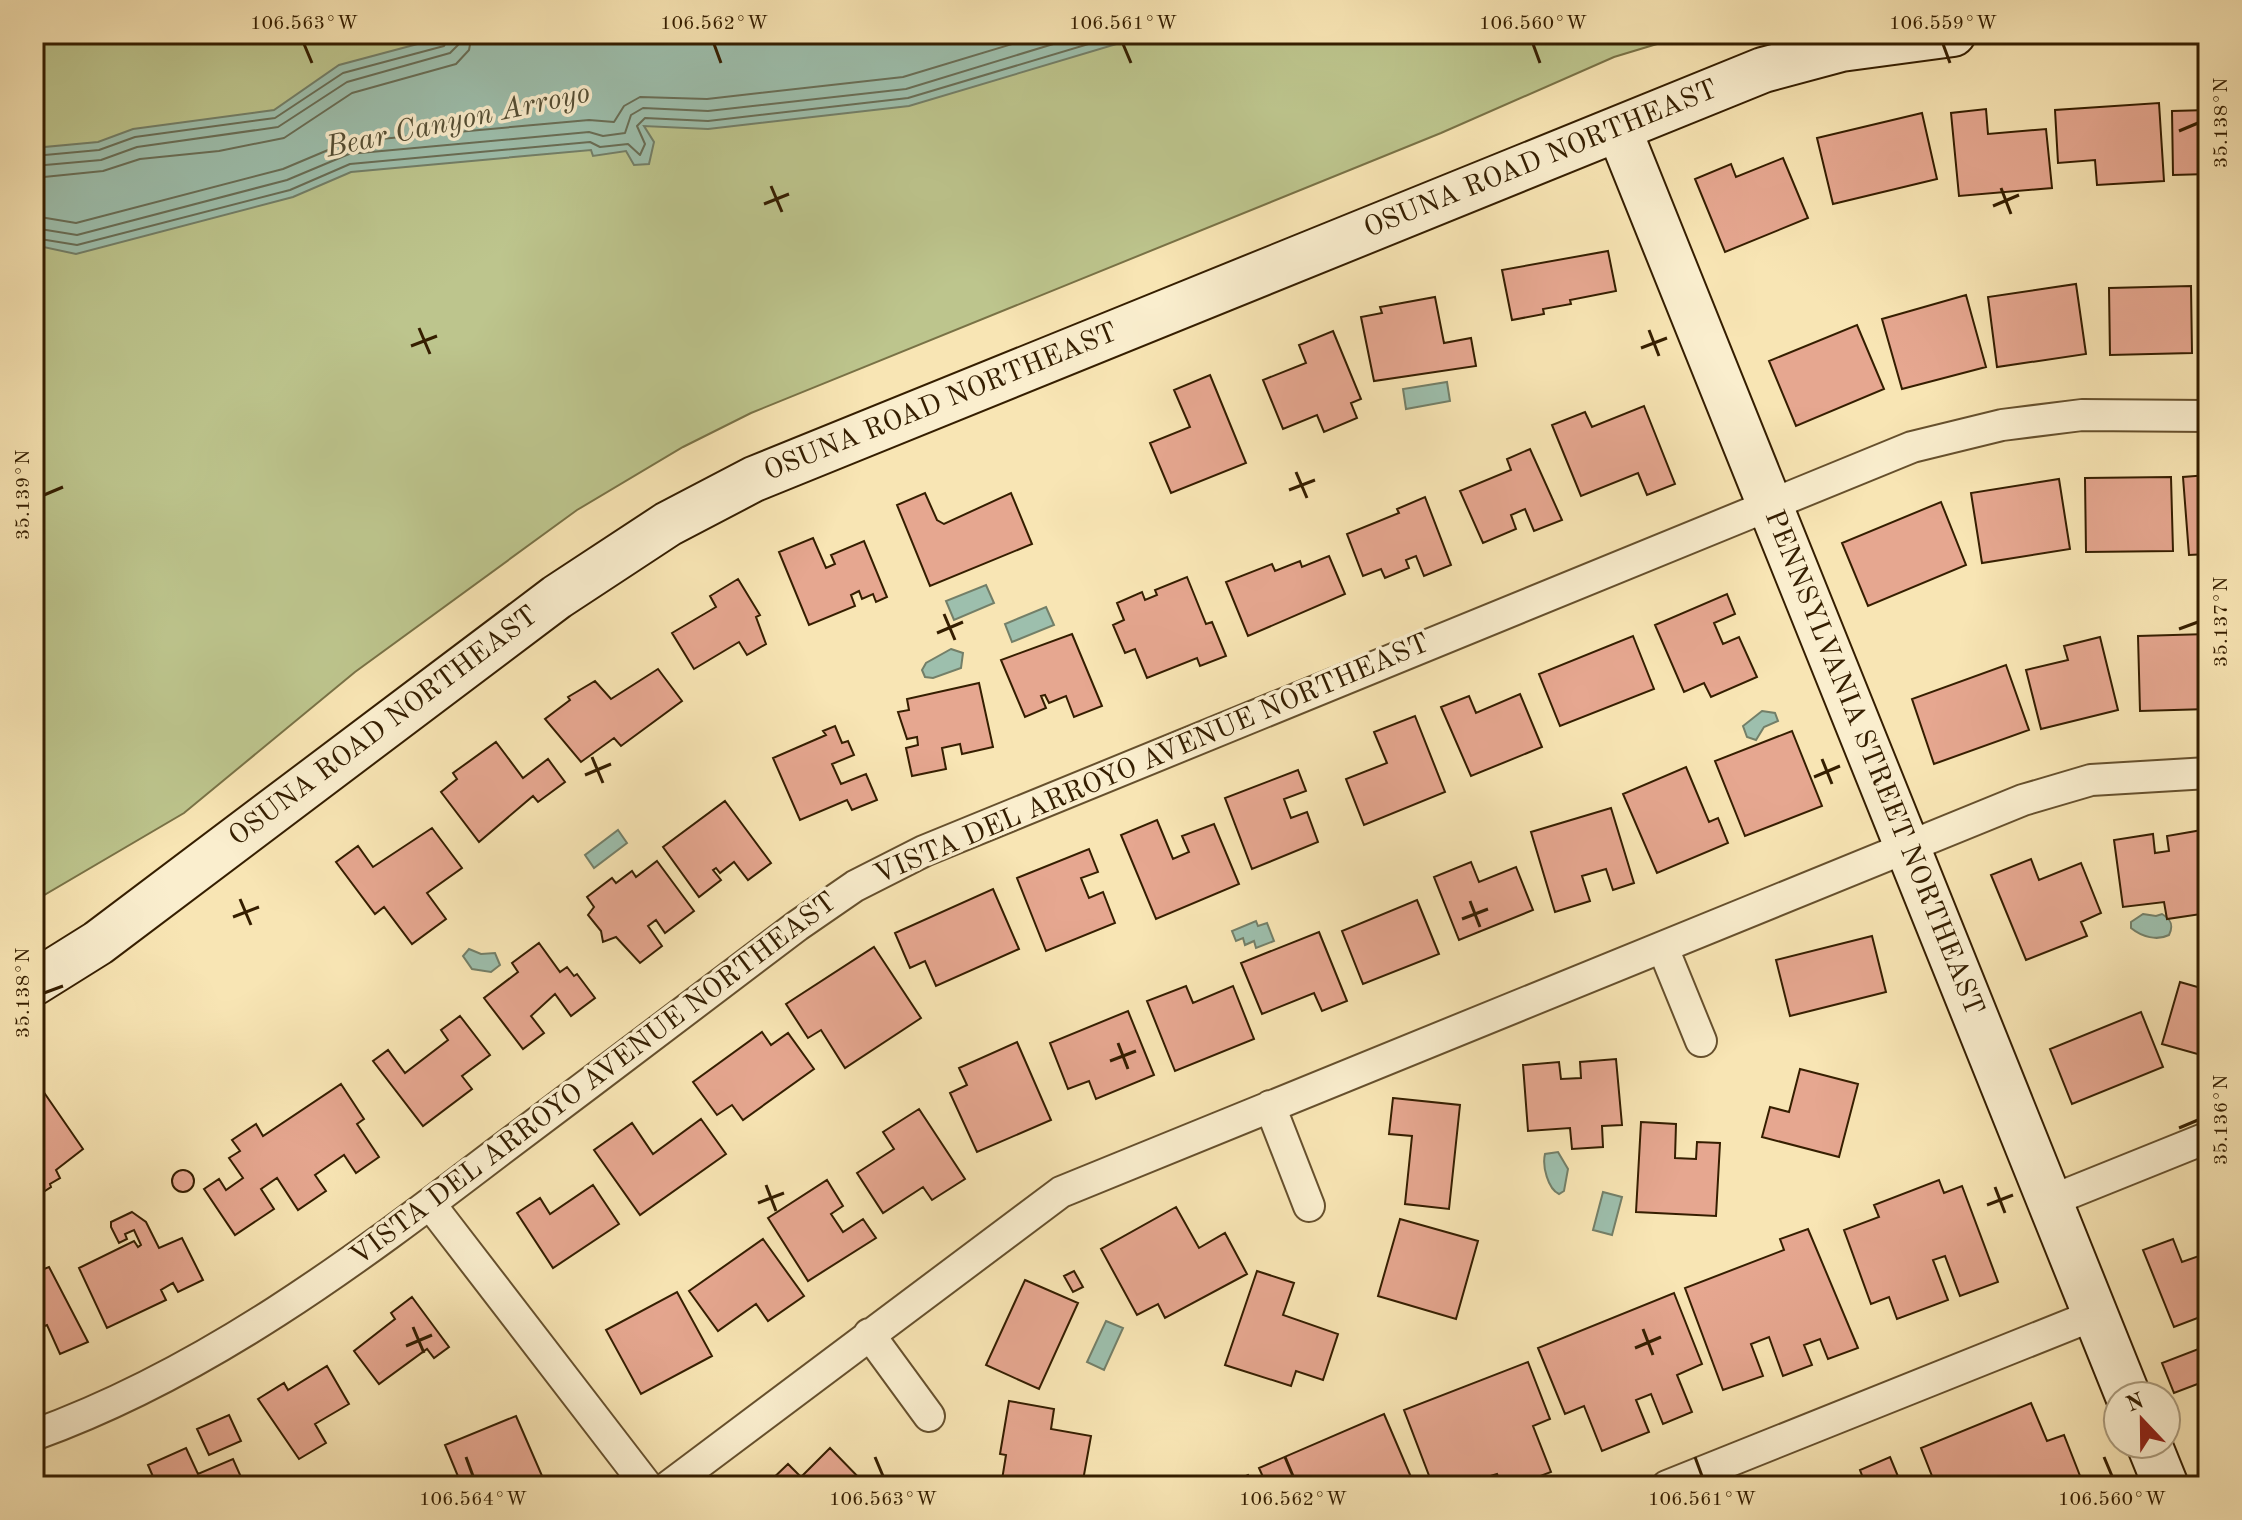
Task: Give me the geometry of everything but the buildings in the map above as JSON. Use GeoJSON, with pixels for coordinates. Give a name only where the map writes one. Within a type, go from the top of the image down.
{"type":"FeatureCollection","features":[{"type":"Feature","properties":{"kind":"street","name":"OSUNA ROAD NORTHEAST"},"geometry":{"type":"LineString","coordinates":[[34,983],[98,943],[557,597],[611,559],[710,500],[798,459],[1763,70],[1841,49],[1953,34]]}},
{"type":"Feature","properties":{"kind":"street","name":"PENNSYLVANIA STREET NORTHEAST"},"geometry":{"type":"LineString","coordinates":[[1619,130],[2121,1380]]}},
{"type":"Feature","properties":{"kind":"street","name":"VISTA DEL ARROYO AVENUE NORTHEAST"},"geometry":{"type":"LineString","coordinates":[[34,1435],[72,1421],[233,1338],[329,1278],[855,886],[939,844],[1912,447],[2002,425],[2082,415],[2208,416]]}},
{"type":"Feature","properties":{"kind":"street"},"geometry":{"type":"LineString","coordinates":[[669,1486],[1061,1192],[2023,800],[2091,780],[2208,773]]}},
{"type":"Feature","properties":{"kind":"street"},"geometry":{"type":"LineString","coordinates":[[1663,948],[1701,1041]]}},
{"type":"Feature","properties":{"kind":"street"},"geometry":{"type":"LineString","coordinates":[[1270,1106],[1309,1206]]}},
{"type":"Feature","properties":{"kind":"street"},"geometry":{"type":"LineString","coordinates":[[2050,1201],[2204,1139]]}},
{"type":"Feature","properties":{"kind":"street"},"geometry":{"type":"LineString","coordinates":[[430,1204],[647,1486]]}},
{"type":"Feature","properties":{"kind":"street"},"geometry":{"type":"LineString","coordinates":[[1667,1486],[2094,1315]]}},
{"type":"Feature","properties":{"kind":"street"},"geometry":{"type":"LineString","coordinates":[[869,1334],[929,1416]]}},
{"type":"Feature","properties":{"kind":"street"},"geometry":{"type":"LineString","coordinates":[[2155,1460],[2166,1486]]}},
{"type":"Feature","properties":{"kind":"green space"},"geometry":{"type":"Polygon","coordinates":[[[34,34],[1690,34],[1614,57],[1441,133],[751,413],[683,447],[577,510],[355,672],[184,813],[34,901],[34,34]]]}},
{"type":"Feature","properties":{"kind":"water","name":"Bear Canyon Arroyo"},"geometry":{"type":"Polygon","coordinates":[[[455,34],[1150,34],[909,106],[708,129],[644,126],[654,142],[649,164],[634,165],[626,151],[593,156],[591,150],[351,172],[293,197],[76,254],[34,245],[34,148],[98,142],[133,129],[274,110],[339,65],[455,34]]]}},
{"type":"Feature","properties":{"kind":"water"},"geometry":{"type":"Polygon","coordinates":[[[1447,382],[1450,401],[1406,409],[1403,389],[1447,382]]]}},
{"type":"Feature","properties":{"kind":"water"},"geometry":{"type":"Polygon","coordinates":[[[986,585],[994,603],[954,620],[946,601],[986,585]]]}},
{"type":"Feature","properties":{"kind":"water"},"geometry":{"type":"Polygon","coordinates":[[[1046,607],[1054,625],[1012,642],[1005,624],[1046,607]]]}},
{"type":"Feature","properties":{"kind":"water"},"geometry":{"type":"Polygon","coordinates":[[[951,649],[963,653],[961,668],[933,678],[925,677],[922,670],[926,663],[951,649]]]}},
{"type":"Feature","properties":{"kind":"water"},"geometry":{"type":"Polygon","coordinates":[[[1762,711],[1775,713],[1778,721],[1764,727],[1756,740],[1747,737],[1743,726],[1762,711]]]}},
{"type":"Feature","properties":{"kind":"water"},"geometry":{"type":"Polygon","coordinates":[[[618,830],[627,843],[594,868],[585,855],[618,830]]]}},
{"type":"Feature","properties":{"kind":"water"},"geometry":{"type":"Polygon","coordinates":[[[2143,914],[2165,916],[2171,925],[2169,935],[2150,937],[2131,928],[2131,922],[2143,914]]]}},
{"type":"Feature","properties":{"kind":"water"},"geometry":{"type":"Polygon","coordinates":[[[1256,921],[1258,926],[1267,923],[1274,941],[1256,948],[1254,941],[1245,945],[1243,938],[1236,941],[1232,931],[1256,921]]]}},
{"type":"Feature","properties":{"kind":"water"},"geometry":{"type":"Polygon","coordinates":[[[469,949],[481,954],[495,953],[500,965],[491,972],[472,969],[463,956],[469,949]]]}},
{"type":"Feature","properties":{"kind":"water"},"geometry":{"type":"Polygon","coordinates":[[[1558,1152],[1568,1169],[1564,1191],[1559,1194],[1549,1182],[1544,1165],[1545,1154],[1558,1152]]]}},
{"type":"Feature","properties":{"kind":"water"},"geometry":{"type":"Polygon","coordinates":[[[1603,1192],[1622,1197],[1612,1235],[1593,1230],[1603,1192]]]}},
{"type":"Feature","properties":{"kind":"water"},"geometry":{"type":"Polygon","coordinates":[[[1106,1321],[1123,1328],[1104,1370],[1087,1362],[1106,1321]]]}}]}
